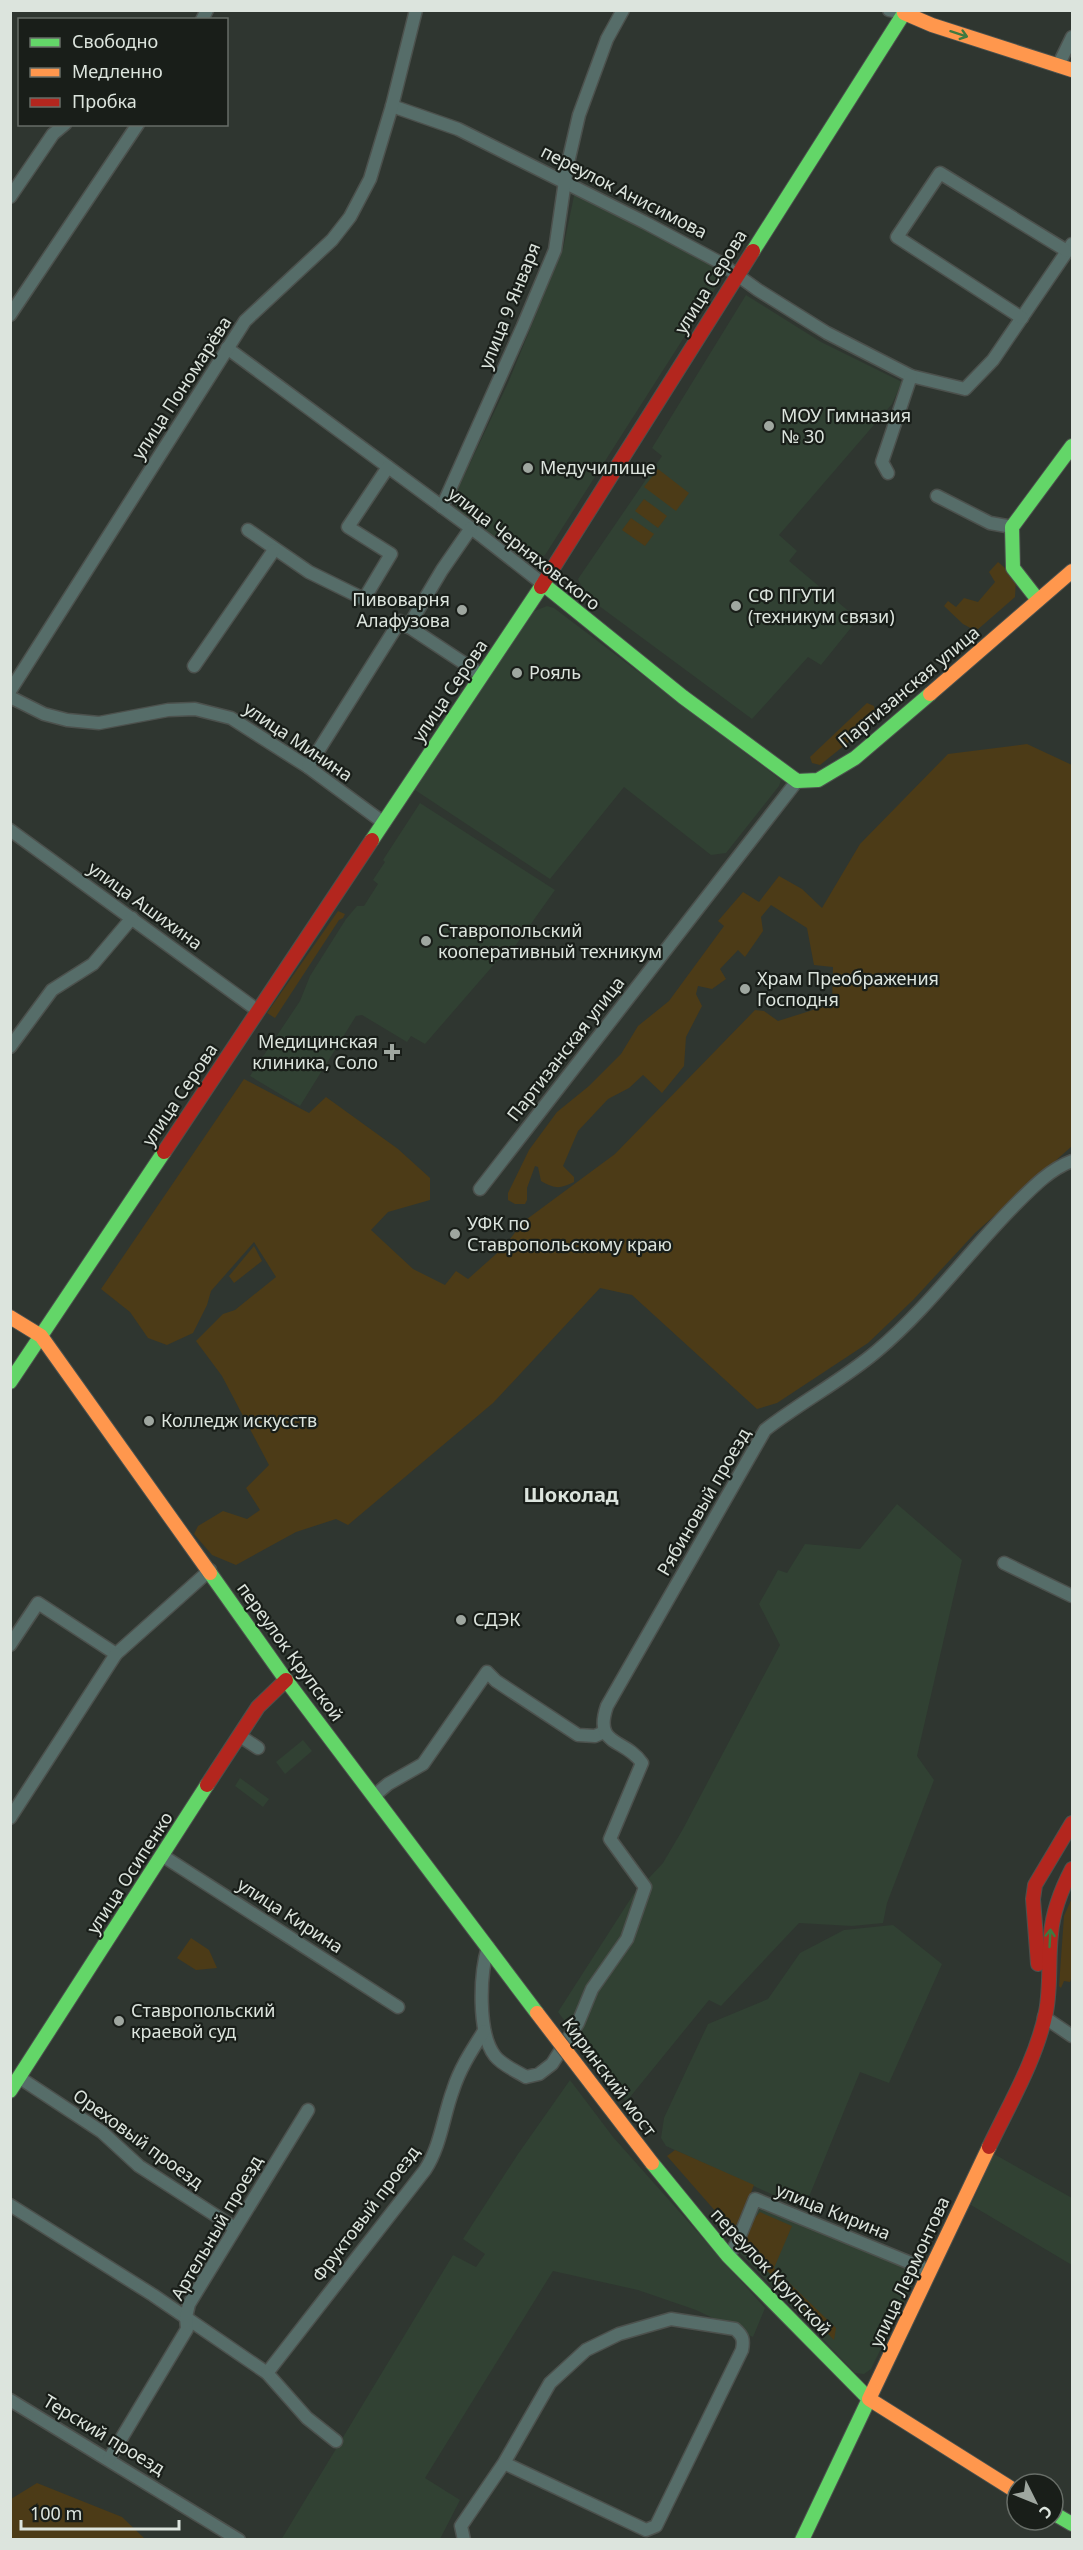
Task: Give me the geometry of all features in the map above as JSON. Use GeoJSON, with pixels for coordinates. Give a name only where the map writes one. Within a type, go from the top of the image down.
{"type":"FeatureCollection","features":[{"type":"Feature","properties":{"kind":"main road"},"geometry":{"type":"LineString","coordinates":[[905,12],[932,25],[1072,70]]}},
{"type":"Feature","properties":{"kind":"main road","name":"улица Серова"},"geometry":{"type":"LineString","coordinates":[[10,1382],[543,584],[737,274],[905,12]]}},
{"type":"Feature","properties":{"kind":"main road"},"geometry":{"type":"LineString","coordinates":[[1038,600],[1014,568],[1012,527],[1072,446]]}},
{"type":"Feature","properties":{"kind":"main road","name":"Партизанская улица"},"geometry":{"type":"LineString","coordinates":[[797,781],[818,780],[855,758],[1072,571]]}},
{"type":"Feature","properties":{"kind":"main road","name":"улица Черняховского"},"geometry":{"type":"LineString","coordinates":[[543,584],[683,697],[797,781]]}},
{"type":"Feature","properties":{"kind":"main road","name":"переулок Крупской"},"geometry":{"type":"LineString","coordinates":[[10,1317],[41,1336],[210,1570],[286,1680],[537,2013]]}},
{"type":"Feature","properties":{"kind":"main road","name":"улица Осипенко"},"geometry":{"type":"LineString","coordinates":[[10,2091],[258,1707],[286,1680]]}},
{"type":"Feature","properties":{"kind":"main road","name":"улица Лермонтова"},"geometry":{"type":"LineString","coordinates":[[1044,2017],[1033,1899],[1035,1885],[1072,1823]]}},
{"type":"Feature","properties":{"kind":"main road","name":"улица Лермонтова"},"geometry":{"type":"LineString","coordinates":[[802,2540],[1029,2064],[1048,2000],[1049,1933],[1053,1910],[1061,1886],[1072,1869]]}},
{"type":"Feature","properties":{"kind":"main road"},"geometry":{"type":"LineString","coordinates":[[1042,1872],[1038,1890],[1041,1895],[1049,1895],[1061,1886]]}},
{"type":"Feature","properties":{"kind":"main road","name":"Киринский мост"},"geometry":{"type":"LineString","coordinates":[[537,2013],[652,2163]]}},
{"type":"Feature","properties":{"kind":"main road","name":"переулок Крупской"},"geometry":{"type":"LineString","coordinates":[[652,2163],[728,2256],[869,2399],[1005,2484]]}},
{"type":"Feature","properties":{"kind":"street","name":"улица Пономарёва"},"geometry":{"type":"LineString","coordinates":[[10,691],[245,321],[332,240],[350,216],[370,179],[392,106],[416,10]]}},
{"type":"Feature","properties":{"kind":"street","name":"улица 9 Января"},"geometry":{"type":"LineString","coordinates":[[442,507],[524,326],[555,250],[567,182],[567,167],[579,115],[607,39],[623,10]]}},
{"type":"Feature","properties":{"kind":"street"},"geometry":{"type":"LineString","coordinates":[[889,10],[905,12]]}},
{"type":"Feature","properties":{"kind":"street"},"geometry":{"type":"LineString","coordinates":[[1059,66],[1072,37]]}},
{"type":"Feature","properties":{"kind":"street","name":"переулок Анисимова"},"geometry":{"type":"LineString","coordinates":[[392,106],[458,129],[567,182],[719,262],[827,333],[911,376],[964,389],[993,360],[1022,318]]}},
{"type":"Feature","properties":{"kind":"street"},"geometry":{"type":"LineString","coordinates":[[10,197],[53,134],[63,126]]}},
{"type":"Feature","properties":{"kind":"street"},"geometry":{"type":"LineString","coordinates":[[10,315],[137,126]]}},
{"type":"Feature","properties":{"kind":"street"},"geometry":{"type":"LineString","coordinates":[[940,173],[1070,247],[1022,318],[897,237],[940,173]]}},
{"type":"Feature","properties":{"kind":"street","name":"улица Черняховского"},"geometry":{"type":"LineString","coordinates":[[227,348],[543,584]]}},
{"type":"Feature","properties":{"kind":"street"},"geometry":{"type":"LineString","coordinates":[[888,472],[882,462],[885,448],[911,376]]}},
{"type":"Feature","properties":{"kind":"street"},"geometry":{"type":"LineString","coordinates":[[248,530],[309,572],[364,599],[391,554],[348,527],[388,466]]}},
{"type":"Feature","properties":{"kind":"street"},"geometry":{"type":"LineString","coordinates":[[937,496],[990,523],[1012,527]]}},
{"type":"Feature","properties":{"kind":"street"},"geometry":{"type":"LineString","coordinates":[[408,627],[442,570],[471,528]]}},
{"type":"Feature","properties":{"kind":"street"},"geometry":{"type":"LineString","coordinates":[[194,666],[274,550]]}},
{"type":"Feature","properties":{"kind":"street"},"geometry":{"type":"LineString","coordinates":[[308,767],[400,621],[482,675]]}},
{"type":"Feature","properties":{"kind":"street","name":"улица Минина"},"geometry":{"type":"LineString","coordinates":[[10,697],[44,714],[68,720],[99,723],[168,710],[204,711],[231,718],[308,767],[384,823]]}},
{"type":"Feature","properties":{"kind":"street","name":"Партизанская улица"},"geometry":{"type":"LineString","coordinates":[[480,1189],[797,781]]}},
{"type":"Feature","properties":{"kind":"street","name":"улица Ашихина"},"geometry":{"type":"LineString","coordinates":[[10,830],[257,1010]]}},
{"type":"Feature","properties":{"kind":"street"},"geometry":{"type":"LineString","coordinates":[[10,1047],[52,990],[93,964],[132,918]]}},
{"type":"Feature","properties":{"kind":"street","name":"Рябиновый проезд"},"geometry":{"type":"LineString","coordinates":[[604,1732],[602,1720],[607,1706],[765,1430],[877,1352],[1039,1182],[1062,1165],[1072,1161]]}},
{"type":"Feature","properties":{"kind":"street"},"geometry":{"type":"LineString","coordinates":[[1004,1563],[1072,1596]]}},
{"type":"Feature","properties":{"kind":"street"},"geometry":{"type":"LineString","coordinates":[[10,1818],[116,1654],[210,1570]]}},
{"type":"Feature","properties":{"kind":"street"},"geometry":{"type":"LineString","coordinates":[[10,1646],[38,1603],[116,1654]]}},
{"type":"Feature","properties":{"kind":"street"},"geometry":{"type":"LineString","coordinates":[[374,1796],[388,1784],[423,1764],[487,1672],[496,1681],[578,1735],[595,1736],[604,1732],[611,1740],[638,1756],[642,1763],[610,1839],[645,1887],[627,1939],[592,1989],[578,2023],[552,2064],[539,2074],[526,2077],[495,2056],[484,2031],[482,1966],[488,1947]]}},
{"type":"Feature","properties":{"kind":"street"},"geometry":{"type":"LineString","coordinates":[[240,1736],[258,1748]]}},
{"type":"Feature","properties":{"kind":"street","name":"улица Кирина"},"geometry":{"type":"LineString","coordinates":[[163,1856],[398,2007]]}},
{"type":"Feature","properties":{"kind":"street"},"geometry":{"type":"LineString","coordinates":[[1044,2017],[1072,2036]]}},
{"type":"Feature","properties":{"kind":"street","name":"Фруктовый проезд"},"geometry":{"type":"LineString","coordinates":[[267,2373],[425,2170],[436,2152],[453,2090],[467,2056],[484,2031]]}},
{"type":"Feature","properties":{"kind":"street","name":"Ореховый проезд"},"geometry":{"type":"LineString","coordinates":[[20,2078],[102,2132],[139,2166],[235,2228]]}},
{"type":"Feature","properties":{"kind":"street","name":"Артельный проезд"},"geometry":{"type":"LineString","coordinates":[[109,2459],[187,2329],[186,2317],[189,2304],[308,2110]]}},
{"type":"Feature","properties":{"kind":"street","name":"улица Кирина"},"geometry":{"type":"LineString","coordinates":[[728,2256],[737,2242],[755,2199],[930,2271]]}},
{"type":"Feature","properties":{"kind":"street"},"geometry":{"type":"LineString","coordinates":[[10,2205],[186,2317],[267,2373],[307,2418],[336,2441]]}},
{"type":"Feature","properties":{"kind":"street"},"geometry":{"type":"LineString","coordinates":[[464,2540],[461,2526],[504,2463],[550,2383],[586,2350],[619,2334],[671,2319],[735,2329],[741,2334],[744,2342],[742,2350],[660,2521],[651,2529],[646,2530],[504,2463]]}},
{"type":"Feature","properties":{"kind":"street","name":"Терский проезд"},"geometry":{"type":"LineString","coordinates":[[10,2400],[239,2540]]}},
{"type":"Feature","properties":{"kind":"shaded area"},"geometry":{"type":"Polygon","coordinates":[[[580,193],[715,267],[720,275],[720,281],[545,555],[534,563],[522,559],[457,511],[454,497],[508,383],[563,249],[574,196],[580,193]]]}},
{"type":"Feature","properties":{"kind":"shaded area"},"geometry":{"type":"Polygon","coordinates":[[[746,295],[821,342],[902,382],[892,404],[779,535],[797,551],[789,561],[858,619],[821,665],[808,657],[752,719],[587,597],[578,579],[662,456],[652,448],[746,295]]]}},
{"type":"Feature","properties":{"kind":"shaded area"},"geometry":{"type":"Polygon","coordinates":[[[658,469],[689,493],[676,511],[644,487],[658,469]]]}},
{"type":"Feature","properties":{"kind":"shaded area"},"geometry":{"type":"Polygon","coordinates":[[[644,499],[667,516],[658,528],[635,511],[644,499]]]}},
{"type":"Feature","properties":{"kind":"shaded area"},"geometry":{"type":"Polygon","coordinates":[[[631,518],[654,534],[645,546],[622,530],[631,518]]]}},
{"type":"Feature","properties":{"kind":"shaded area"},"geometry":{"type":"Polygon","coordinates":[[[998,562],[1005,568],[1011,569],[1016,578],[1015,597],[976,631],[963,624],[944,606],[948,601],[956,607],[964,598],[978,602],[995,582],[989,572],[998,562]]]}},
{"type":"Feature","properties":{"kind":"shaded area"},"geometry":{"type":"Polygon","coordinates":[[[547,606],[554,608],[781,780],[779,786],[726,853],[711,855],[624,787],[550,879],[415,790],[532,612],[547,606]]]}},
{"type":"Feature","properties":{"kind":"shaded area"},"geometry":{"type":"Polygon","coordinates":[[[867,703],[874,706],[876,720],[820,765],[812,763],[810,757],[867,703]]]}},
{"type":"Feature","properties":{"kind":"shaded area"},"geometry":{"type":"Polygon","coordinates":[[[1027,744],[1072,765],[1072,1146],[975,1233],[913,1300],[868,1343],[777,1403],[757,1409],[632,1295],[600,1288],[493,1403],[348,1525],[336,1519],[296,1532],[236,1565],[212,1555],[194,1534],[198,1526],[223,1511],[247,1519],[260,1510],[246,1488],[269,1465],[222,1376],[196,1341],[223,1314],[235,1310],[276,1277],[254,1242],[211,1291],[207,1305],[193,1333],[167,1345],[148,1338],[130,1312],[101,1289],[244,1079],[309,1113],[326,1097],[398,1149],[430,1178],[430,1200],[388,1212],[371,1230],[413,1269],[445,1285],[456,1271],[468,1279],[504,1247],[523,1222],[615,1154],[755,1010],[764,1011],[778,1021],[832,1004],[833,967],[814,965],[807,928],[771,905],[761,917],[763,931],[745,957],[738,950],[720,969],[726,979],[712,989],[698,986],[696,994],[702,1006],[686,1037],[684,1066],[662,1093],[643,1075],[629,1088],[608,1099],[578,1131],[563,1166],[574,1177],[574,1182],[561,1187],[550,1186],[541,1181],[538,1167],[535,1166],[527,1188],[525,1204],[515,1204],[508,1200],[508,1193],[529,1150],[557,1112],[589,1086],[621,1054],[638,1026],[669,1001],[724,926],[718,921],[743,892],[759,902],[779,876],[802,889],[822,908],[860,844],[948,754],[1027,744]]]}},
{"type":"Feature","properties":{"kind":"shaded area","name":"Ставропольский кооперативный техникум"},"geometry":{"type":"Polygon","coordinates":[[[420,803],[555,890],[508,956],[497,961],[425,1044],[411,1036],[407,1042],[362,1015],[356,1016],[300,1106],[250,1076],[300,1001],[310,976],[346,919],[357,906],[364,906],[378,884],[373,880],[385,862],[383,860],[420,803]]]}},
{"type":"Feature","properties":{"kind":"shaded area"},"geometry":{"type":"Polygon","coordinates":[[[338,911],[345,914],[343,918],[339,920],[275,1018],[267,1013],[338,911]]]}},
{"type":"Feature","properties":{"kind":"shaded area"},"geometry":{"type":"Polygon","coordinates":[[[254,1246],[262,1261],[234,1283],[229,1276],[254,1246]]]}},
{"type":"Feature","properties":{"kind":"shaded area"},"geometry":{"type":"Polygon","coordinates":[[[897,1504],[962,1560],[917,1756],[934,1780],[887,1903],[883,1923],[852,1926],[799,1923],[721,2006],[709,2000],[626,2102],[558,2012],[633,1895],[663,1863],[780,1645],[759,1604],[778,1570],[787,1573],[805,1544],[860,1549],[897,1504]]]}},
{"type":"Feature","properties":{"kind":"shaded area"},"geometry":{"type":"Polygon","coordinates":[[[303,1740],[312,1751],[285,1774],[276,1762],[303,1740]]]}},
{"type":"Feature","properties":{"kind":"shaded area"},"geometry":{"type":"Polygon","coordinates":[[[240,1778],[269,1799],[263,1807],[235,1786],[240,1778]]]}},
{"type":"Feature","properties":{"kind":"shaded area"},"geometry":{"type":"Polygon","coordinates":[[[1072,1898],[1072,1976],[1070,1982],[1064,1981],[1061,1988],[1059,1986],[1064,1916],[1072,1898]]]}},
{"type":"Feature","properties":{"kind":"shaded area"},"geometry":{"type":"Polygon","coordinates":[[[893,1925],[942,1964],[889,2083],[860,2072],[804,2209],[666,2146],[661,2138],[664,2118],[708,2024],[768,1999],[800,1953],[844,1930],[893,1925]]]}},
{"type":"Feature","properties":{"kind":"shaded area"},"geometry":{"type":"Polygon","coordinates":[[[191,1938],[209,1950],[217,1968],[196,1970],[177,1958],[191,1938]]]}},
{"type":"Feature","properties":{"kind":"shaded area"},"geometry":{"type":"Polygon","coordinates":[[[570,2080],[613,2137],[765,2308],[753,2337],[696,2310],[638,2290],[553,2271],[425,2478],[460,2500],[440,2539],[281,2540],[453,2255],[476,2267],[485,2254],[463,2239],[518,2154],[570,2080]]]}},
{"type":"Feature","properties":{"kind":"shaded area"},"geometry":{"type":"Polygon","coordinates":[[[675,2150],[754,2185],[739,2221],[731,2229],[667,2156],[675,2150]]]}},
{"type":"Feature","properties":{"kind":"shaded area"},"geometry":{"type":"Polygon","coordinates":[[[994,2154],[1072,2198],[1072,2265],[971,2205],[994,2154]]]}},
{"type":"Feature","properties":{"kind":"shaded area"},"geometry":{"type":"Polygon","coordinates":[[[756,2206],[919,2271],[871,2369],[864,2374],[855,2373],[739,2252],[756,2206]]]}},
{"type":"Feature","properties":{"kind":"shaded area"},"geometry":{"type":"Polygon","coordinates":[[[760,2212],[792,2226],[774,2268],[836,2328],[834,2340],[745,2248],[749,2229],[760,2212]]]}},
{"type":"Feature","properties":{"kind":"shaded area"},"geometry":{"type":"Polygon","coordinates":[[[37,2483],[122,2517],[145,2539],[11,2539],[11,2499],[37,2483]]]}},
{"type":"Feature","properties":{"kind":"traffic: fast"},"geometry":{"type":"LineString","coordinates":[[753,251],[906,10]]}},
{"type":"Feature","properties":{"kind":"traffic: fast"},"geometry":{"type":"LineString","coordinates":[[1038,600],[1013,568],[1012,527],[1072,446]]}},
{"type":"Feature","properties":{"kind":"traffic: fast"},"geometry":{"type":"LineString","coordinates":[[543,584],[683,697],[797,781],[818,780],[855,758],[930,694]]}},
{"type":"Feature","properties":{"kind":"traffic: fast"},"geometry":{"type":"LineString","coordinates":[[372,840],[541,587]]}},
{"type":"Feature","properties":{"kind":"traffic: fast"},"geometry":{"type":"LineString","coordinates":[[10,1382],[164,1152]]}},
{"type":"Feature","properties":{"kind":"traffic: fast"},"geometry":{"type":"LineString","coordinates":[[210,1573],[286,1680],[537,2013]]}},
{"type":"Feature","properties":{"kind":"traffic: fast"},"geometry":{"type":"LineString","coordinates":[[10,2091],[207,1785]]}},
{"type":"Feature","properties":{"kind":"traffic: fast"},"geometry":{"type":"LineString","coordinates":[[652,2163],[728,2256],[869,2399],[802,2540]]}},
{"type":"Feature","properties":{"kind":"traffic: fast"},"geometry":{"type":"LineString","coordinates":[[1065,2520],[1072,2524]]}},
{"type":"Feature","properties":{"kind":"traffic: slow"},"geometry":{"type":"LineString","coordinates":[[904,13],[932,25],[1072,70]]}},
{"type":"Feature","properties":{"kind":"traffic: slow"},"geometry":{"type":"LineString","coordinates":[[930,694],[1072,571]]}},
{"type":"Feature","properties":{"kind":"traffic: slow"},"geometry":{"type":"LineString","coordinates":[[10,1317],[41,1336],[210,1573]]}},
{"type":"Feature","properties":{"kind":"traffic: slow"},"geometry":{"type":"LineString","coordinates":[[537,2013],[652,2163]]}},
{"type":"Feature","properties":{"kind":"traffic: slow"},"geometry":{"type":"LineString","coordinates":[[989,2147],[869,2399],[1005,2484]]}},
{"type":"Feature","properties":{"kind":"traffic: jam"},"geometry":{"type":"LineString","coordinates":[[541,587],[753,251]]}},
{"type":"Feature","properties":{"kind":"traffic: jam"},"geometry":{"type":"LineString","coordinates":[[164,1152],[372,840]]}},
{"type":"Feature","properties":{"kind":"traffic: jam"},"geometry":{"type":"LineString","coordinates":[[207,1785],[258,1707],[286,1680]]}},
{"type":"Feature","properties":{"kind":"traffic: jam"},"geometry":{"type":"LineString","coordinates":[[1038,1964],[1033,1899],[1035,1885],[1072,1823]]}},
{"type":"Feature","properties":{"kind":"traffic: jam"},"geometry":{"type":"LineString","coordinates":[[989,2147],[1022,2081],[1042,2030],[1048,2002],[1052,1925],[1061,1892],[1072,1869]]}},
{"type":"Feature","properties":{"kind":"place","name":"МОУ Гимназия № 30"},"geometry":{"type":"Point","coordinates":[769,426]}},
{"type":"Feature","properties":{"kind":"place","name":"Медучилище"},"geometry":{"type":"Point","coordinates":[528,468]}},
{"type":"Feature","properties":{"kind":"place","name":"СФ ПГУТИ (техникум связи)"},"geometry":{"type":"Point","coordinates":[736,606]}},
{"type":"Feature","properties":{"kind":"place","name":"Пивоварня Алафузова"},"geometry":{"type":"Point","coordinates":[462,610]}},
{"type":"Feature","properties":{"kind":"place","name":"Рояль"},"geometry":{"type":"Point","coordinates":[517,673]}},
{"type":"Feature","properties":{"kind":"place","name":"Ставропольский кооперативный техникум"},"geometry":{"type":"Point","coordinates":[426,941]}},
{"type":"Feature","properties":{"kind":"place","name":"Храм Преображения Господня"},"geometry":{"type":"Point","coordinates":[745,989]}},
{"type":"Feature","properties":{"kind":"place","name":"Медицинская клиника, Соло"},"geometry":{"type":"Point","coordinates":[392,1052]}},
{"type":"Feature","properties":{"kind":"place","name":"УФК по Ставропольскому краю"},"geometry":{"type":"Point","coordinates":[455,1234]}},
{"type":"Feature","properties":{"kind":"place","name":"Колледж искусств"},"geometry":{"type":"Point","coordinates":[149,1421]}},
{"type":"Feature","properties":{"kind":"place","name":"СДЭК"},"geometry":{"type":"Point","coordinates":[461,1620]}},
{"type":"Feature","properties":{"kind":"place","name":"Ставропольский краевой суд"},"geometry":{"type":"Point","coordinates":[119,2021]}},
{"type":"Feature","properties":{"kind":"district","name":"Шоколад"},"geometry":{"type":"Point","coordinates":[571,1495]}}]}
